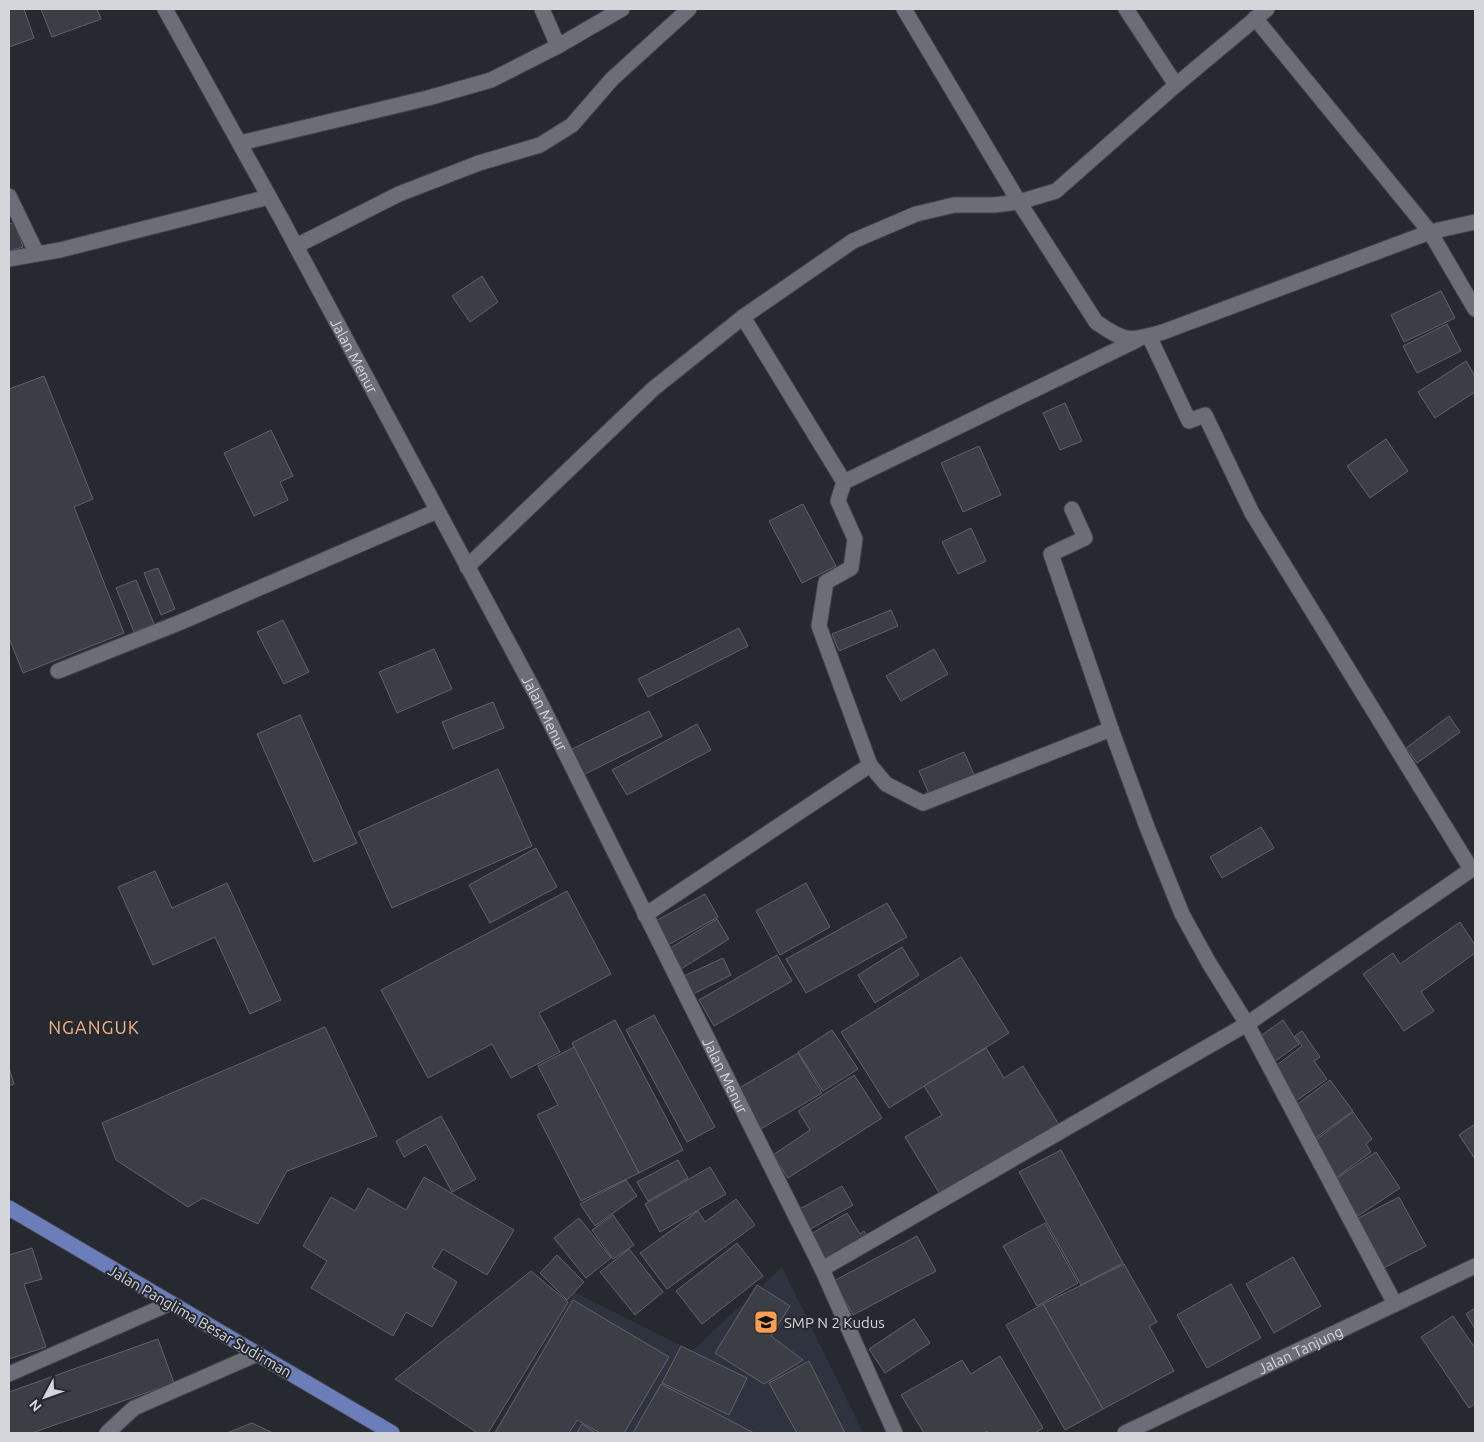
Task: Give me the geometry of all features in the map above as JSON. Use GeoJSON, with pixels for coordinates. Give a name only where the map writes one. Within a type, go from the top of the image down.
{"type":"FeatureCollection","features":[{"type":"Feature","properties":{"kind":"main road","name":"Jalan Panglima Besar Sudirman"},"geometry":{"type":"LineString","coordinates":[[9,1208],[392,1433]]}},
{"type":"Feature","properties":{"kind":"street","name":"Jalan Menur"},"geometry":{"type":"LineString","coordinates":[[165,9],[296,246],[538,698],[822,1269],[895,1433]]}},
{"type":"Feature","properties":{"kind":"street"},"geometry":{"type":"LineString","coordinates":[[542,9],[558,46]]}},
{"type":"Feature","properties":{"kind":"street"},"geometry":{"type":"LineString","coordinates":[[240,143],[428,98],[491,80],[558,46],[622,9]]}},
{"type":"Feature","properties":{"kind":"street"},"geometry":{"type":"LineString","coordinates":[[296,246],[399,194],[479,163],[540,145],[572,125],[612,79],[688,9]]}},
{"type":"Feature","properties":{"kind":"street"},"geometry":{"type":"LineString","coordinates":[[904,9],[1019,202],[1096,322],[1115,335],[1143,338]]}},
{"type":"Feature","properties":{"kind":"street"},"geometry":{"type":"LineString","coordinates":[[1126,9],[1176,84]]}},
{"type":"Feature","properties":{"kind":"street"},"geometry":{"type":"LineString","coordinates":[[467,567],[653,389],[743,317],[853,241],[916,214],[954,205],[994,205],[1019,202],[1056,191],[1176,84],[1261,13],[1430,232],[1475,309]]}},
{"type":"Feature","properties":{"kind":"street"},"geometry":{"type":"LineString","coordinates":[[9,196],[37,254]]}},
{"type":"Feature","properties":{"kind":"street"},"geometry":{"type":"LineString","coordinates":[[9,259],[60,250],[269,197]]}},
{"type":"Feature","properties":{"kind":"street"},"geometry":{"type":"LineString","coordinates":[[1111,729],[922,803],[886,784],[870,765],[819,626],[826,582],[851,568],[855,539],[838,501],[844,482],[1143,338],[1430,232],[1475,222]]}},
{"type":"Feature","properties":{"kind":"street"},"geometry":{"type":"LineString","coordinates":[[743,317],[844,482]]}},
{"type":"Feature","properties":{"kind":"street"},"geometry":{"type":"LineString","coordinates":[[822,1269],[1247,1024],[1473,868],[1252,513],[1205,415],[1189,421],[1143,338]]}},
{"type":"Feature","properties":{"kind":"street"},"geometry":{"type":"LineString","coordinates":[[1072,509],[1085,538],[1051,554],[1111,729],[1160,862],[1182,914],[1209,963],[1247,1024],[1395,1304]]}},
{"type":"Feature","properties":{"kind":"street"},"geometry":{"type":"LineString","coordinates":[[58,671],[181,622],[437,511]]}},
{"type":"Feature","properties":{"kind":"street"},"geometry":{"type":"LineString","coordinates":[[645,915],[870,765]]}},
{"type":"Feature","properties":{"kind":"street","name":"Jalan Tanjung"},"geometry":{"type":"LineString","coordinates":[[1125,1433],[1475,1266]]}},
{"type":"Feature","properties":{"kind":"street"},"geometry":{"type":"LineString","coordinates":[[9,1374],[171,1303]]}},
{"type":"Feature","properties":{"kind":"street"},"geometry":{"type":"LineString","coordinates":[[107,1433],[134,1408],[257,1354]]}},
{"type":"Feature","properties":{"kind":"shaded area","name":"SMP N 2 Kudus"},"geometry":{"type":"Polygon","coordinates":[[[782,1267],[863,1433],[493,1433],[574,1292],[692,1351],[782,1267]]]}},
{"type":"Feature","properties":{"kind":"building"},"geometry":{"type":"Polygon","coordinates":[[[9,9],[24,9],[34,38],[9,47],[9,9]]]}},
{"type":"Feature","properties":{"kind":"building"},"geometry":{"type":"Polygon","coordinates":[[[41,9],[97,9],[101,19],[52,37],[41,9]]]}},
{"type":"Feature","properties":{"kind":"building"},"geometry":{"type":"Polygon","coordinates":[[[16,222],[23,247],[9,251],[9,224],[16,222]]]}},
{"type":"Feature","properties":{"kind":"building"},"geometry":{"type":"Polygon","coordinates":[[[482,276],[498,302],[470,322],[452,296],[482,276]]]}},
{"type":"Feature","properties":{"kind":"building"},"geometry":{"type":"Polygon","coordinates":[[[1441,291],[1455,318],[1404,342],[1391,315],[1441,291]]]}},
{"type":"Feature","properties":{"kind":"building"},"geometry":{"type":"Polygon","coordinates":[[[1447,324],[1461,351],[1417,373],[1403,346],[1447,324]]]}},
{"type":"Feature","properties":{"kind":"building"},"geometry":{"type":"Polygon","coordinates":[[[1466,361],[1475,376],[1475,392],[1435,418],[1418,392],[1466,361]]]}},
{"type":"Feature","properties":{"kind":"building"},"geometry":{"type":"Polygon","coordinates":[[[44,376],[93,499],[74,507],[124,633],[23,673],[9,638],[9,389],[44,376]]]}},
{"type":"Feature","properties":{"kind":"building"},"geometry":{"type":"Polygon","coordinates":[[[1065,403],[1082,441],[1060,450],[1043,413],[1065,403]]]}},
{"type":"Feature","properties":{"kind":"building"},"geometry":{"type":"Polygon","coordinates":[[[271,430],[293,476],[280,482],[288,500],[254,516],[224,453],[271,430]]]}},
{"type":"Feature","properties":{"kind":"building"},"geometry":{"type":"Polygon","coordinates":[[[1386,439],[1408,471],[1370,498],[1347,466],[1386,439]]]}},
{"type":"Feature","properties":{"kind":"building"},"geometry":{"type":"Polygon","coordinates":[[[979,446],[1001,495],[963,512],[941,463],[979,446]]]}},
{"type":"Feature","properties":{"kind":"building"},"geometry":{"type":"Polygon","coordinates":[[[803,504],[836,566],[802,583],[769,521],[803,504]]]}},
{"type":"Feature","properties":{"kind":"building"},"geometry":{"type":"Polygon","coordinates":[[[971,528],[986,561],[958,574],[942,542],[971,528]]]}},
{"type":"Feature","properties":{"kind":"building"},"geometry":{"type":"Polygon","coordinates":[[[158,568],[175,609],[161,615],[144,573],[158,568]]]}},
{"type":"Feature","properties":{"kind":"building"},"geometry":{"type":"Polygon","coordinates":[[[136,580],[154,624],[134,632],[116,588],[136,580]]]}},
{"type":"Feature","properties":{"kind":"building"},"geometry":{"type":"Polygon","coordinates":[[[891,610],[898,626],[839,651],[832,634],[891,610]]]}},
{"type":"Feature","properties":{"kind":"building"},"geometry":{"type":"Polygon","coordinates":[[[283,620],[309,672],[284,684],[257,632],[283,620]]]}},
{"type":"Feature","properties":{"kind":"building"},"geometry":{"type":"Polygon","coordinates":[[[739,628],[748,646],[648,697],[638,679],[739,628]]]}},
{"type":"Feature","properties":{"kind":"building"},"geometry":{"type":"Polygon","coordinates":[[[434,649],[452,689],[397,713],[379,672],[434,649]]]}},
{"type":"Feature","properties":{"kind":"building"},"geometry":{"type":"Polygon","coordinates":[[[934,649],[948,674],[901,701],[886,676],[934,649]]]}},
{"type":"Feature","properties":{"kind":"building"},"geometry":{"type":"Polygon","coordinates":[[[493,702],[504,728],[453,749],[442,722],[493,702]]]}},
{"type":"Feature","properties":{"kind":"building"},"geometry":{"type":"Polygon","coordinates":[[[649,711],[662,736],[581,776],[568,751],[649,711]]]}},
{"type":"Feature","properties":{"kind":"building"},"geometry":{"type":"Polygon","coordinates":[[[300,715],[357,843],[314,862],[257,734],[300,715]]]}},
{"type":"Feature","properties":{"kind":"building"},"geometry":{"type":"Polygon","coordinates":[[[1449,716],[1460,732],[1417,763],[1406,748],[1449,716]]]}},
{"type":"Feature","properties":{"kind":"building"},"geometry":{"type":"Polygon","coordinates":[[[697,724],[711,750],[627,795],[612,770],[697,724]]]}},
{"type":"Feature","properties":{"kind":"building"},"geometry":{"type":"Polygon","coordinates":[[[964,752],[975,777],[930,796],[919,771],[964,752]]]}},
{"type":"Feature","properties":{"kind":"building"},"geometry":{"type":"Polygon","coordinates":[[[498,769],[532,846],[392,908],[358,832],[498,769]]]}},
{"type":"Feature","properties":{"kind":"building"},"geometry":{"type":"Polygon","coordinates":[[[1261,827],[1274,848],[1222,878],[1210,857],[1261,827]]]}},
{"type":"Feature","properties":{"kind":"building"},"geometry":{"type":"Polygon","coordinates":[[[536,848],[557,887],[490,923],[469,885],[536,848]]]}},
{"type":"Feature","properties":{"kind":"building"},"geometry":{"type":"Polygon","coordinates":[[[155,871],[172,908],[227,883],[281,1000],[250,1014],[215,937],[153,965],[118,887],[155,871]]]}},
{"type":"Feature","properties":{"kind":"building"},"geometry":{"type":"Polygon","coordinates":[[[806,883],[830,927],[780,955],[756,911],[806,883]]]}},
{"type":"Feature","properties":{"kind":"building"},"geometry":{"type":"Polygon","coordinates":[[[567,891],[611,974],[539,1013],[560,1052],[511,1078],[492,1044],[428,1078],[381,990],[567,891]]]}},
{"type":"Feature","properties":{"kind":"building"},"geometry":{"type":"Polygon","coordinates":[[[705,894],[718,917],[668,945],[654,922],[705,894]]]}},
{"type":"Feature","properties":{"kind":"building"},"geometry":{"type":"Polygon","coordinates":[[[887,903],[907,937],[806,993],[786,959],[887,903]]]}},
{"type":"Feature","properties":{"kind":"building"},"geometry":{"type":"Polygon","coordinates":[[[717,919],[729,939],[681,969],[669,949],[717,919]]]}},
{"type":"Feature","properties":{"kind":"building"},"geometry":{"type":"Polygon","coordinates":[[[1460,922],[1475,945],[1475,953],[1421,992],[1434,1011],[1404,1031],[1363,974],[1393,953],[1400,964],[1460,922]]]}},
{"type":"Feature","properties":{"kind":"building"},"geometry":{"type":"Polygon","coordinates":[[[902,947],[919,975],[875,1003],[858,975],[902,947]]]}},
{"type":"Feature","properties":{"kind":"building"},"geometry":{"type":"Polygon","coordinates":[[[777,955],[792,981],[714,1026],[699,1000],[777,955]]]}},
{"type":"Feature","properties":{"kind":"building"},"geometry":{"type":"Polygon","coordinates":[[[961,957],[1009,1033],[889,1108],[841,1032],[961,957]]]}},
{"type":"Feature","properties":{"kind":"building"},"geometry":{"type":"Polygon","coordinates":[[[723,958],[731,975],[693,994],[684,976],[723,958]]]}},
{"type":"Feature","properties":{"kind":"building"},"geometry":{"type":"Polygon","coordinates":[[[654,1015],[715,1127],[687,1142],[626,1030],[654,1015]]]}},
{"type":"Feature","properties":{"kind":"building"},"geometry":{"type":"Polygon","coordinates":[[[615,1020],[683,1150],[639,1173],[572,1043],[615,1020]]]}},
{"type":"Feature","properties":{"kind":"building"},"geometry":{"type":"Polygon","coordinates":[[[1283,1020],[1299,1044],[1274,1062],[1258,1038],[1283,1020]]]}},
{"type":"Feature","properties":{"kind":"building"},"geometry":{"type":"Polygon","coordinates":[[[325,1027],[377,1136],[287,1171],[258,1224],[203,1198],[188,1207],[116,1160],[102,1123],[325,1027]]]}},
{"type":"Feature","properties":{"kind":"building"},"geometry":{"type":"Polygon","coordinates":[[[832,1030],[858,1069],[823,1091],[798,1052],[832,1030]]]}},
{"type":"Feature","properties":{"kind":"building"},"geometry":{"type":"Polygon","coordinates":[[[1302,1031],[1320,1057],[1314,1061],[1327,1079],[1296,1101],[1273,1068],[1302,1046],[1295,1036],[1302,1031]]]}},
{"type":"Feature","properties":{"kind":"building"},"geometry":{"type":"Polygon","coordinates":[[[574,1047],[639,1173],[581,1201],[537,1115],[558,1105],[538,1066],[574,1047]]]}},
{"type":"Feature","properties":{"kind":"building"},"geometry":{"type":"Polygon","coordinates":[[[986,1048],[1004,1078],[1023,1066],[1061,1128],[943,1199],[905,1137],[942,1115],[924,1086],[986,1048]]]}},
{"type":"Feature","properties":{"kind":"building"},"geometry":{"type":"Polygon","coordinates":[[[798,1053],[822,1093],[759,1130],[736,1090],[798,1053]]]}},
{"type":"Feature","properties":{"kind":"building"},"geometry":{"type":"Polygon","coordinates":[[[9,1068],[14,1084],[9,1086],[9,1068]]]}},
{"type":"Feature","properties":{"kind":"building"},"geometry":{"type":"Polygon","coordinates":[[[854,1075],[882,1118],[788,1178],[773,1155],[810,1130],[798,1111],[854,1075]]]}},
{"type":"Feature","properties":{"kind":"building"},"geometry":{"type":"Polygon","coordinates":[[[1330,1080],[1353,1111],[1314,1139],[1292,1108],[1330,1080]]]}},
{"type":"Feature","properties":{"kind":"building"},"geometry":{"type":"Polygon","coordinates":[[[1353,1112],[1372,1139],[1366,1144],[1371,1152],[1337,1177],[1313,1142],[1353,1112]]]}},
{"type":"Feature","properties":{"kind":"building"},"geometry":{"type":"Polygon","coordinates":[[[441,1116],[476,1179],[452,1192],[426,1144],[404,1157],[396,1141],[441,1116]]]}},
{"type":"Feature","properties":{"kind":"building"},"geometry":{"type":"Polygon","coordinates":[[[1475,1124],[1475,1159],[1459,1135],[1475,1124]]]}},
{"type":"Feature","properties":{"kind":"building"},"geometry":{"type":"Polygon","coordinates":[[[1061,1150],[1123,1263],[1081,1285],[1019,1172],[1061,1150]]]}},
{"type":"Feature","properties":{"kind":"building"},"geometry":{"type":"Polygon","coordinates":[[[1376,1152],[1400,1188],[1358,1216],[1334,1180],[1376,1152]]]}},
{"type":"Feature","properties":{"kind":"building"},"geometry":{"type":"Polygon","coordinates":[[[678,1160],[688,1178],[648,1201],[637,1182],[678,1160]]]}},
{"type":"Feature","properties":{"kind":"building"},"geometry":{"type":"Polygon","coordinates":[[[710,1167],[726,1194],[660,1232],[645,1204],[710,1167]]]}},
{"type":"Feature","properties":{"kind":"building"},"geometry":{"type":"Polygon","coordinates":[[[424,1177],[514,1230],[487,1275],[443,1249],[432,1267],[457,1282],[432,1327],[406,1312],[393,1336],[311,1288],[327,1261],[303,1246],[331,1197],[355,1211],[368,1188],[406,1210],[424,1177]]]}},
{"type":"Feature","properties":{"kind":"building"},"geometry":{"type":"Polygon","coordinates":[[[626,1180],[637,1196],[595,1226],[580,1204],[626,1180]]]}},
{"type":"Feature","properties":{"kind":"building"},"geometry":{"type":"Polygon","coordinates":[[[842,1186],[853,1205],[809,1230],[798,1210],[842,1186]]]}},
{"type":"Feature","properties":{"kind":"building"},"geometry":{"type":"Polygon","coordinates":[[[1399,1197],[1426,1246],[1380,1270],[1353,1221],[1399,1197]]]}},
{"type":"Feature","properties":{"kind":"building"},"geometry":{"type":"Polygon","coordinates":[[[736,1199],[755,1225],[667,1289],[640,1253],[698,1211],[705,1222],[736,1199]]]}},
{"type":"Feature","properties":{"kind":"building"},"geometry":{"type":"Polygon","coordinates":[[[847,1213],[860,1234],[864,1231],[869,1239],[828,1263],[811,1234],[847,1213]]]}},
{"type":"Feature","properties":{"kind":"building"},"geometry":{"type":"Polygon","coordinates":[[[613,1215],[634,1245],[613,1259],[592,1230],[613,1215]]]}},
{"type":"Feature","properties":{"kind":"building"},"geometry":{"type":"Polygon","coordinates":[[[579,1218],[611,1258],[586,1278],[554,1238],[579,1218]]]}},
{"type":"Feature","properties":{"kind":"building"},"geometry":{"type":"Polygon","coordinates":[[[1045,1223],[1078,1283],[1037,1306],[1003,1246],[1045,1223]]]}},
{"type":"Feature","properties":{"kind":"building"},"geometry":{"type":"Polygon","coordinates":[[[917,1236],[936,1271],[853,1315],[834,1281],[917,1236]]]}},
{"type":"Feature","properties":{"kind":"building"},"geometry":{"type":"Polygon","coordinates":[[[737,1243],[763,1276],[702,1324],[676,1291],[737,1243]]]}},
{"type":"Feature","properties":{"kind":"building"},"geometry":{"type":"Polygon","coordinates":[[[32,1248],[42,1279],[24,1284],[46,1347],[9,1359],[9,1255],[32,1248]]]}},
{"type":"Feature","properties":{"kind":"building"},"geometry":{"type":"Polygon","coordinates":[[[629,1249],[663,1292],[635,1315],[600,1272],[629,1249]]]}},
{"type":"Feature","properties":{"kind":"building"},"geometry":{"type":"Polygon","coordinates":[[[557,1255],[584,1282],[567,1300],[540,1273],[557,1255]]]}},
{"type":"Feature","properties":{"kind":"building"},"geometry":{"type":"Polygon","coordinates":[[[1293,1257],[1321,1306],[1274,1333],[1246,1284],[1293,1257]]]}},
{"type":"Feature","properties":{"kind":"building"},"geometry":{"type":"Polygon","coordinates":[[[1124,1264],[1157,1322],[1149,1326],[1174,1371],[1103,1409],[1043,1304],[1124,1264]]]}},
{"type":"Feature","properties":{"kind":"building"},"geometry":{"type":"Polygon","coordinates":[[[531,1271],[568,1302],[488,1433],[478,1433],[395,1379],[531,1271]]]}},
{"type":"Feature","properties":{"kind":"building"},"geometry":{"type":"Polygon","coordinates":[[[1231,1284],[1261,1338],[1207,1368],[1177,1315],[1231,1284]]]}},
{"type":"Feature","properties":{"kind":"building"},"geometry":{"type":"Polygon","coordinates":[[[757,1285],[790,1306],[771,1336],[803,1360],[764,1384],[715,1353],[757,1285]]]}},
{"type":"Feature","properties":{"kind":"building"},"geometry":{"type":"Polygon","coordinates":[[[573,1300],[669,1357],[624,1433],[600,1433],[577,1420],[569,1433],[495,1433],[573,1300]]]}},
{"type":"Feature","properties":{"kind":"building"},"geometry":{"type":"Polygon","coordinates":[[[1043,1304],[1103,1409],[1065,1430],[1006,1325],[1043,1304]]]}},
{"type":"Feature","properties":{"kind":"building"},"geometry":{"type":"Polygon","coordinates":[[[1475,1308],[1475,1329],[1466,1314],[1475,1308]]]}},
{"type":"Feature","properties":{"kind":"building"},"geometry":{"type":"Polygon","coordinates":[[[1453,1316],[1475,1348],[1475,1404],[1469,1408],[1421,1337],[1453,1316]]]}},
{"type":"Feature","properties":{"kind":"building"},"geometry":{"type":"Polygon","coordinates":[[[914,1319],[930,1343],[885,1373],[869,1349],[914,1319]]]}},
{"type":"Feature","properties":{"kind":"building"},"geometry":{"type":"Polygon","coordinates":[[[158,1339],[174,1383],[32,1433],[9,1433],[9,1392],[158,1339]]]}},
{"type":"Feature","properties":{"kind":"building"},"geometry":{"type":"Polygon","coordinates":[[[681,1346],[747,1378],[729,1415],[662,1383],[681,1346]]]}},
{"type":"Feature","properties":{"kind":"building"},"geometry":{"type":"Polygon","coordinates":[[[1000,1356],[1043,1428],[1035,1433],[989,1433],[987,1431],[984,1433],[924,1433],[901,1395],[962,1360],[971,1374],[1000,1356]]]}},
{"type":"Feature","properties":{"kind":"building"},"geometry":{"type":"Polygon","coordinates":[[[809,1361],[845,1433],[797,1433],[769,1383],[809,1361]]]}},
{"type":"Feature","properties":{"kind":"building"},"geometry":{"type":"Polygon","coordinates":[[[661,1384],[754,1433],[633,1433],[661,1384]]]}},
{"type":"Feature","properties":{"kind":"building"},"geometry":{"type":"Polygon","coordinates":[[[252,1423],[273,1433],[227,1433],[252,1423]]]}},
{"type":"Feature","properties":{"kind":"building"},"geometry":{"type":"Polygon","coordinates":[[[582,1424],[596,1433],[577,1433],[582,1424]]]}},
{"type":"Feature","properties":{"kind":"place","name":"SMP N 2 Kudus"},"geometry":{"type":"Point","coordinates":[766,1322]}},
{"type":"Feature","properties":{"kind":"district","name":"NGANGUK"},"geometry":{"type":"Point","coordinates":[94,1027]}}]}
